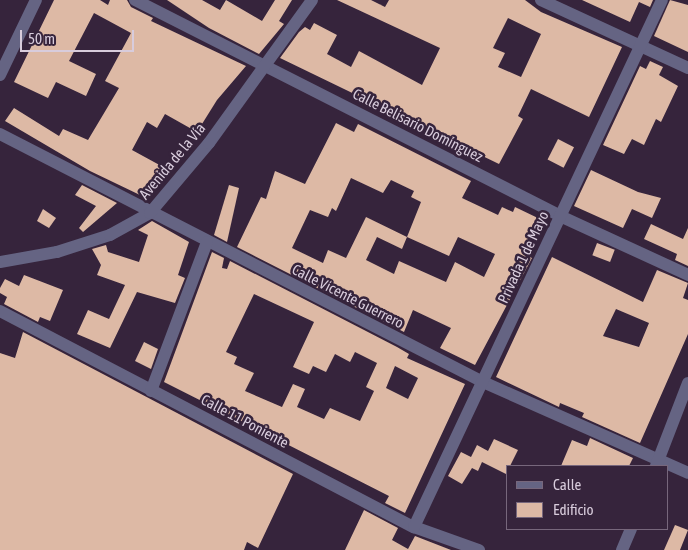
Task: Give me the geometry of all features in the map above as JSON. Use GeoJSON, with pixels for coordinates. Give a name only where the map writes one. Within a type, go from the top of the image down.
{"type":"FeatureCollection","features":[{"type":"Feature","properties":{"kind":"street"},"geometry":{"type":"LineString","coordinates":[[0,75],[36,0]]}},
{"type":"Feature","properties":{"kind":"street","name":"Calle Belisario Domínguez"},"geometry":{"type":"LineString","coordinates":[[135,0],[560,216],[688,275]]}},
{"type":"Feature","properties":{"kind":"street","name":"Avenida de la Vía"},"geometry":{"type":"LineString","coordinates":[[0,262],[57,252],[110,235],[150,213],[180,181],[312,0]]}},
{"type":"Feature","properties":{"kind":"street"},"geometry":{"type":"LineString","coordinates":[[542,0],[688,68]]}},
{"type":"Feature","properties":{"kind":"street","name":"Privada 1 de Mayo"},"geometry":{"type":"LineString","coordinates":[[414,527],[662,0]]}},
{"type":"Feature","properties":{"kind":"street","name":"Calle Vicente Guerrero"},"geometry":{"type":"LineString","coordinates":[[0,134],[150,213],[482,382],[657,464]]}},
{"type":"Feature","properties":{"kind":"street"},"geometry":{"type":"LineString","coordinates":[[151,391],[207,242]]}},
{"type":"Feature","properties":{"kind":"street","name":"Calle 11 Poniente"},"geometry":{"type":"LineString","coordinates":[[0,311],[414,527],[479,550]]}},
{"type":"Feature","properties":{"kind":"street"},"geometry":{"type":"LineString","coordinates":[[657,464],[688,383]]}},
{"type":"Feature","properties":{"kind":"street","name":"Calle Vicente Guerrero"},"geometry":{"type":"LineString","coordinates":[[668,468],[688,474]]}},
{"type":"Feature","properties":{"kind":"street"},"geometry":{"type":"LineString","coordinates":[[622,550],[631,530]]}},
{"type":"Feature","properties":{"kind":"building"},"geometry":{"type":"Polygon","coordinates":[[[54,0],[100,0],[108,5],[110,0],[127,0],[131,7],[153,18],[151,21],[246,66],[217,100],[197,132],[165,114],[157,128],[147,122],[132,150],[165,168],[140,195],[90,171],[5,121],[14,108],[59,136],[63,129],[88,140],[119,88],[105,81],[131,33],[94,13],[69,61],[96,74],[86,96],[56,82],[48,98],[14,82],[54,0]]]}},
{"type":"Feature","properties":{"kind":"building"},"geometry":{"type":"Polygon","coordinates":[[[167,0],[202,0],[220,10],[226,0],[262,21],[275,0],[292,0],[279,21],[284,24],[259,54],[209,28],[167,0]]]}},
{"type":"Feature","properties":{"kind":"building"},"geometry":{"type":"Polygon","coordinates":[[[337,0],[371,0],[385,7],[389,0],[525,0],[541,12],[622,47],[589,117],[531,89],[518,116],[523,119],[499,164],[280,58],[299,32],[305,27],[310,30],[314,23],[337,35],[327,54],[351,67],[359,51],[422,85],[440,48],[337,0]],[[508,18],[493,48],[505,53],[498,67],[521,77],[541,34],[508,18]]]}},
{"type":"Feature","properties":{"kind":"building"},"geometry":{"type":"Polygon","coordinates":[[[582,0],[653,0],[650,7],[639,2],[630,22],[582,0]]]}},
{"type":"Feature","properties":{"kind":"building"},"geometry":{"type":"Polygon","coordinates":[[[670,0],[688,5],[688,52],[654,36],[670,0]]]}},
{"type":"Feature","properties":{"kind":"building"},"geometry":{"type":"Polygon","coordinates":[[[650,61],[663,67],[659,75],[678,86],[661,122],[656,119],[644,145],[632,139],[624,154],[603,145],[640,66],[646,69],[650,61]]]}},
{"type":"Feature","properties":{"kind":"building"},"geometry":{"type":"Polygon","coordinates":[[[336,123],[354,132],[358,124],[471,181],[462,198],[498,215],[502,207],[513,212],[515,207],[542,220],[525,255],[532,258],[475,365],[440,348],[451,328],[413,310],[404,332],[237,247],[261,197],[266,199],[275,171],[305,184],[336,123]],[[351,178],[336,211],[332,208],[328,217],[310,210],[292,248],[323,263],[328,250],[346,258],[366,217],[407,237],[421,202],[411,197],[414,191],[391,180],[383,193],[351,178]],[[377,237],[366,260],[394,274],[399,261],[446,282],[455,262],[484,277],[495,254],[458,237],[449,256],[407,237],[402,249],[377,237]]]}},
{"type":"Feature","properties":{"kind":"building"},"geometry":{"type":"Polygon","coordinates":[[[558,139],[574,147],[564,168],[548,159],[558,139]]]}},
{"type":"Feature","properties":{"kind":"building"},"geometry":{"type":"Polygon","coordinates":[[[591,170],[638,192],[661,198],[652,218],[632,209],[623,228],[574,206],[591,170]]]}},
{"type":"Feature","properties":{"kind":"building"},"geometry":{"type":"Polygon","coordinates":[[[82,185],[117,203],[83,232],[79,228],[96,206],[75,195],[82,185]]]}},
{"type":"Feature","properties":{"kind":"building"},"geometry":{"type":"Polygon","coordinates":[[[229,185],[239,188],[227,242],[214,235],[229,185]]]}},
{"type":"Feature","properties":{"kind":"building"},"geometry":{"type":"Polygon","coordinates":[[[43,209],[56,218],[49,228],[37,221],[43,209]]]}},
{"type":"Feature","properties":{"kind":"building"},"geometry":{"type":"Polygon","coordinates":[[[152,221],[189,242],[178,275],[185,278],[175,303],[137,292],[110,348],[77,334],[88,310],[109,319],[125,285],[97,275],[101,265],[92,249],[106,245],[108,252],[139,262],[148,235],[138,230],[152,221]]]}},
{"type":"Feature","properties":{"kind":"building"},"geometry":{"type":"Polygon","coordinates":[[[651,224],[683,239],[688,228],[688,266],[675,260],[677,254],[644,239],[651,224]]]}},
{"type":"Feature","properties":{"kind":"building"},"geometry":{"type":"Polygon","coordinates":[[[597,243],[615,250],[610,262],[592,255],[597,243]]]}},
{"type":"Feature","properties":{"kind":"building"},"geometry":{"type":"Polygon","coordinates":[[[212,252],[224,258],[222,268],[227,269],[230,261],[397,347],[409,354],[407,358],[465,384],[405,513],[385,503],[389,496],[164,382],[212,252]],[[254,294],[226,352],[237,357],[234,364],[254,373],[245,391],[282,407],[293,384],[305,389],[297,407],[324,419],[330,408],[360,421],[374,391],[366,387],[377,363],[355,352],[350,362],[335,354],[326,372],[313,366],[309,374],[293,367],[314,322],[254,294]],[[395,366],[386,388],[408,399],[418,378],[395,366]]]}},
{"type":"Feature","properties":{"kind":"building"},"geometry":{"type":"Polygon","coordinates":[[[552,257],[643,302],[657,270],[688,283],[683,298],[688,300],[688,334],[640,443],[582,417],[584,413],[560,403],[559,407],[496,377],[552,257]],[[616,309],[603,336],[639,347],[649,323],[616,309]]]}},
{"type":"Feature","properties":{"kind":"building"},"geometry":{"type":"Polygon","coordinates":[[[24,275],[63,290],[50,321],[40,317],[38,322],[4,304],[7,297],[0,293],[0,288],[5,279],[19,286],[24,275]]]}},
{"type":"Feature","properties":{"kind":"building"},"geometry":{"type":"Polygon","coordinates":[[[23,332],[293,474],[258,548],[247,542],[244,550],[0,550],[0,353],[15,358],[23,332]]]}},
{"type":"Feature","properties":{"kind":"building"},"geometry":{"type":"Polygon","coordinates":[[[144,342],[158,349],[151,369],[135,361],[144,342]]]}},
{"type":"Feature","properties":{"kind":"building"},"geometry":{"type":"Polygon","coordinates":[[[590,438],[633,458],[630,465],[561,465],[572,440],[587,446],[590,438]]]}},
{"type":"Feature","properties":{"kind":"building"},"geometry":{"type":"Polygon","coordinates":[[[494,439],[518,450],[510,465],[506,465],[506,474],[482,462],[478,471],[472,468],[462,484],[448,476],[461,452],[471,457],[477,445],[488,451],[494,439]]]}},
{"type":"Feature","properties":{"kind":"building"},"geometry":{"type":"Polygon","coordinates":[[[364,510],[398,528],[392,540],[408,549],[415,536],[451,550],[345,550],[364,510]]]}},
{"type":"Feature","properties":{"kind":"building"},"geometry":{"type":"Polygon","coordinates":[[[675,525],[688,530],[680,550],[664,550],[675,525]]]}}]}
